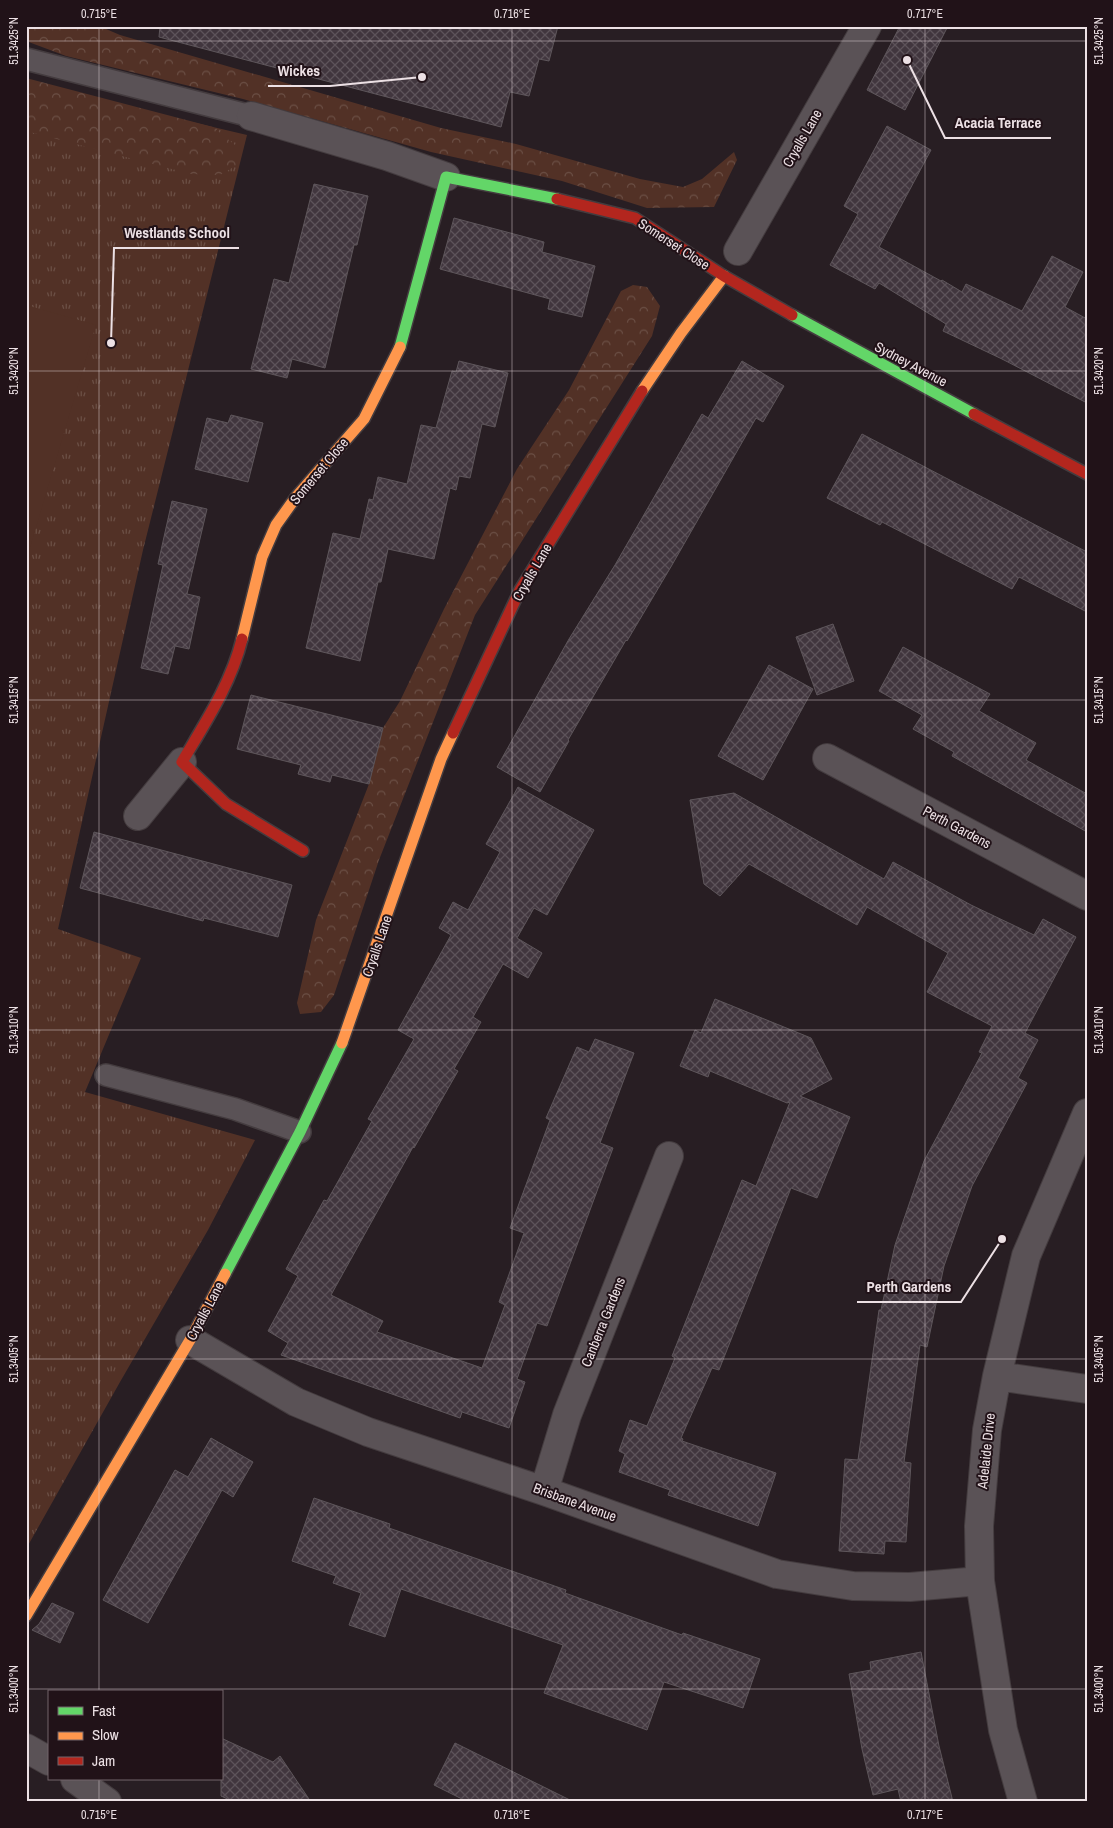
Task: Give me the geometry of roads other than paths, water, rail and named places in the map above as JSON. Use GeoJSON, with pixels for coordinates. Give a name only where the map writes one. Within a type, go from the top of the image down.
{"type":"FeatureCollection","features":[{"type":"Feature","properties":{"kind":"street","name":"Cryalls Lane"},"geometry":{"type":"LineString","coordinates":[[738,251],[867,26]]}},
{"type":"Feature","properties":{"kind":"street","name":"Somerset Close"},"geometry":{"type":"LineString","coordinates":[[251,116],[387,156],[446,177],[560,200],[635,218],[724,276]]}},
{"type":"Feature","properties":{"kind":"street","name":"Somerset Close"},"geometry":{"type":"LineString","coordinates":[[138,816],[182,762],[216,702],[238,654],[262,557],[276,525],[296,497],[364,419],[399,349],[446,177]]}},
{"type":"Feature","properties":{"kind":"street","name":"Cryalls Lane"},"geometry":{"type":"LineString","coordinates":[[26,1616],[190,1340],[300,1132],[344,1040],[441,759],[520,590],[680,333],[724,276]]}},
{"type":"Feature","properties":{"kind":"street","name":"Sydney Avenue"},"geometry":{"type":"LineString","coordinates":[[724,276],[860,353],[1087,474]]}},
{"type":"Feature","properties":{"kind":"street","name":"Perth Gardens"},"geometry":{"type":"LineString","coordinates":[[827,758],[1087,896]]}},
{"type":"Feature","properties":{"kind":"street"},"geometry":{"type":"LineString","coordinates":[[182,762],[226,804],[303,851]]}},
{"type":"Feature","properties":{"kind":"street","name":"Adelaide Drive"},"geometry":{"type":"LineString","coordinates":[[1023,1802],[1003,1730],[980,1581],[979,1526],[987,1430],[997,1376],[1026,1256],[1087,1113]]}},
{"type":"Feature","properties":{"kind":"street","name":"Canberra Gardens"},"geometry":{"type":"LineString","coordinates":[[544,1491],[567,1414],[669,1156]]}},
{"type":"Feature","properties":{"kind":"street","name":"Brisbane Avenue"},"geometry":{"type":"LineString","coordinates":[[190,1340],[296,1402],[368,1432],[544,1491],[777,1574],[853,1586],[910,1587],[980,1581]]}},
{"type":"Feature","properties":{"kind":"street"},"geometry":{"type":"LineString","coordinates":[[997,1376],[1087,1389]]}},
{"type":"Feature","properties":{"kind":"street"},"geometry":{"type":"LineString","coordinates":[[26,1748],[48,1759]]}},
{"type":"Feature","properties":{"kind":"street"},"geometry":{"type":"LineString","coordinates":[[76,1780],[107,1802]]}},
{"type":"Feature","properties":{"kind":"lane"},"geometry":{"type":"LineString","coordinates":[[26,59],[251,116]]}},
{"type":"Feature","properties":{"kind":"lane"},"geometry":{"type":"LineString","coordinates":[[106,1075],[235,1109],[300,1132]]}},
{"type":"Feature","properties":{"kind":"place","name":"Acacia Terrace"},"geometry":{"type":"Point","coordinates":[907,60]}},
{"type":"Feature","properties":{"kind":"place","name":"Wickes"},"geometry":{"type":"Point","coordinates":[422,77]}},
{"type":"Feature","properties":{"kind":"place","name":"Westlands School"},"geometry":{"type":"Point","coordinates":[111,343]}},
{"type":"Feature","properties":{"kind":"place","name":"Perth Gardens"},"geometry":{"type":"Point","coordinates":[1002,1239]}}]}
